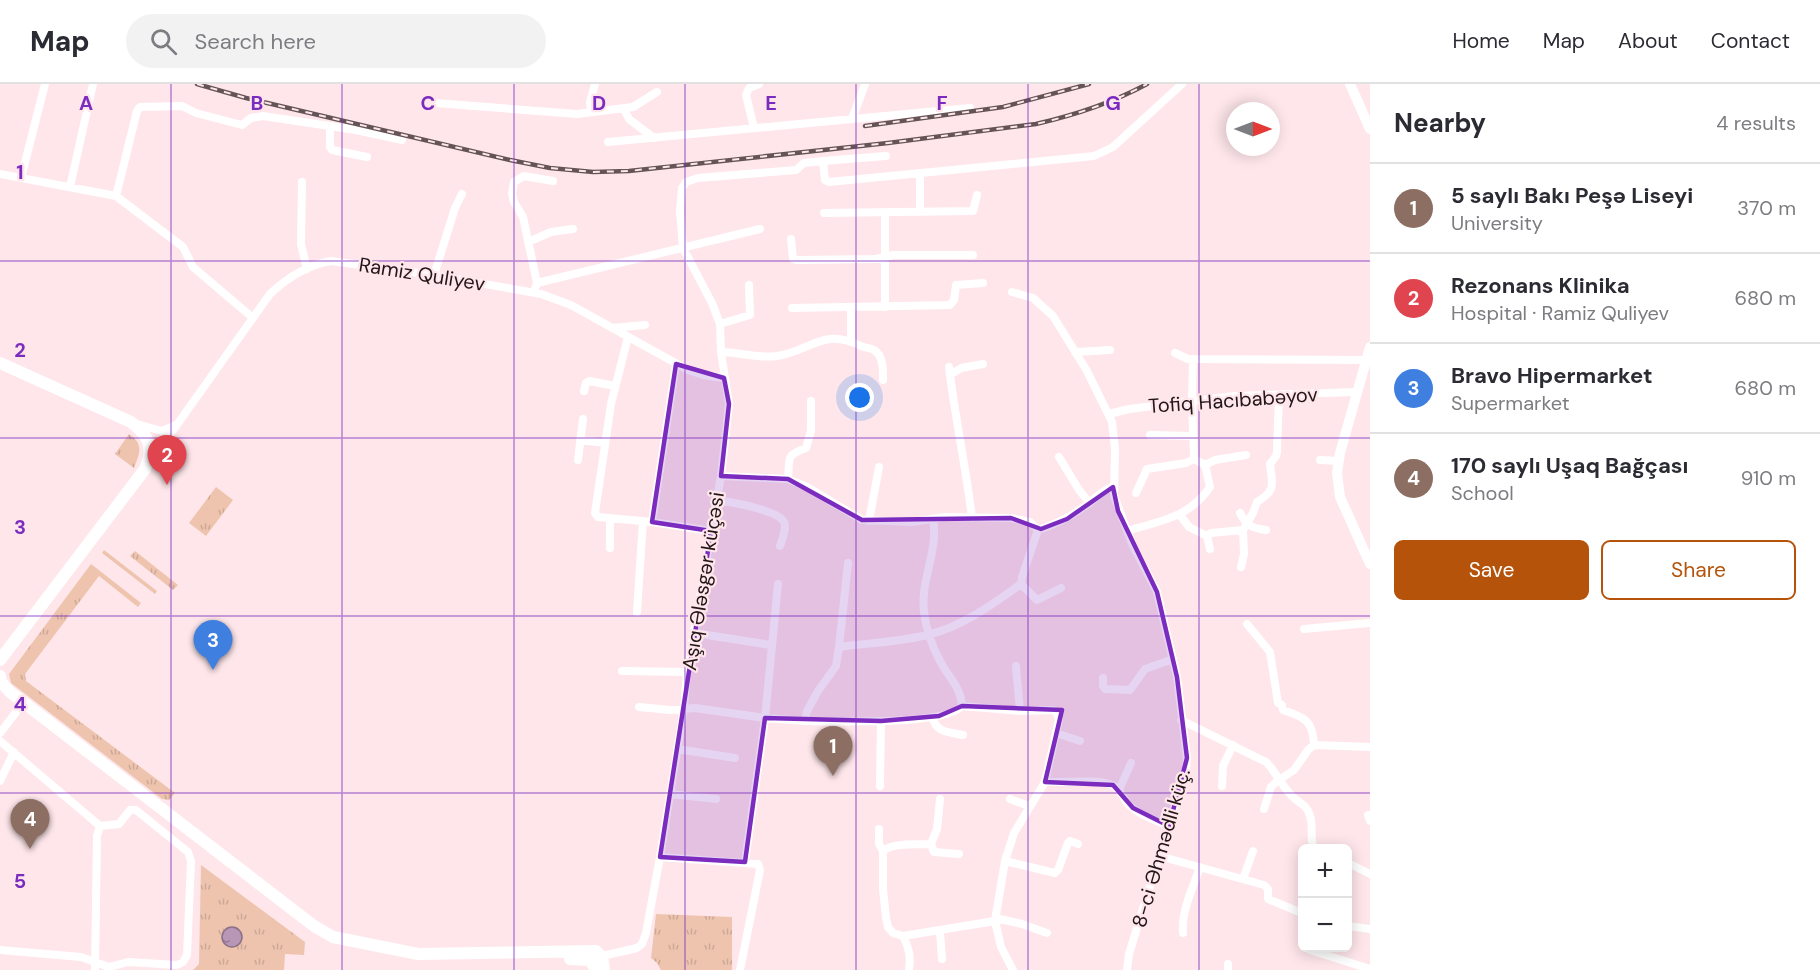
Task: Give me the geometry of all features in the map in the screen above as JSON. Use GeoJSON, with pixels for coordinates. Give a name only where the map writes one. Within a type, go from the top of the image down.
{"type":"FeatureCollection","features":[{"type":"Feature","properties":{"kind":"main road"},"geometry":{"type":"LineString","coordinates":[[0,363],[131,422],[148,440],[150,453],[146,469],[2,657],[0,674],[2,682],[10,692],[320,934]]}},
{"type":"Feature","properties":{"kind":"main road"},"geometry":{"type":"LineString","coordinates":[[0,690],[149,814],[320,934],[424,957],[593,951],[598,964]]}},
{"type":"Feature","properties":{"kind":"street"},"geometry":{"type":"LineString","coordinates":[[21,178],[45,84]]}},
{"type":"Feature","properties":{"kind":"street"},"geometry":{"type":"LineString","coordinates":[[70,187],[93,84]]}},
{"type":"Feature","properties":{"kind":"street"},"geometry":{"type":"LineString","coordinates":[[591,112],[590,102],[595,84]]}},
{"type":"Feature","properties":{"kind":"street"},"geometry":{"type":"LineString","coordinates":[[754,128],[746,95],[749,88],[759,84]]}},
{"type":"Feature","properties":{"kind":"street"},"geometry":{"type":"LineString","coordinates":[[852,119],[865,84]]}},
{"type":"Feature","properties":{"kind":"street"},"geometry":{"type":"LineString","coordinates":[[886,156],[823,161],[825,180],[829,182],[1094,156],[1113,147],[1182,84]]}},
{"type":"Feature","properties":{"kind":"street"},"geometry":{"type":"LineString","coordinates":[[1350,84],[1370,129]]}},
{"type":"Feature","properties":{"kind":"street"},"geometry":{"type":"LineString","coordinates":[[435,103],[577,114],[633,107],[657,92]]}},
{"type":"Feature","properties":{"kind":"street"},"geometry":{"type":"LineString","coordinates":[[116,196],[137,111],[140,107],[182,106],[196,113],[242,125],[251,118],[263,116],[402,140]]}},
{"type":"Feature","properties":{"kind":"street"},"geometry":{"type":"LineString","coordinates":[[608,142],[970,108]]}},
{"type":"Feature","properties":{"kind":"street"},"geometry":{"type":"LineString","coordinates":[[624,109],[629,119],[654,138]]}},
{"type":"Feature","properties":{"kind":"street"},"geometry":{"type":"LineString","coordinates":[[330,126],[332,150],[367,158]]}},
{"type":"Feature","properties":{"kind":"street","name":"Aşıq Ələsgər küçəsi"},"geometry":{"type":"LineString","coordinates":[[598,964],[642,944],[660,857],[684,708],[687,672],[721,476],[729,404],[721,352],[720,324],[712,303],[683,248],[680,211],[682,188],[686,182],[698,178],[796,170],[804,163],[823,161]]}},
{"type":"Feature","properties":{"kind":"street"},"geometry":{"type":"LineString","coordinates":[[920,173],[920,212]]}},
{"type":"Feature","properties":{"kind":"street"},"geometry":{"type":"LineString","coordinates":[[0,174],[116,196],[183,247],[193,267],[253,318]]}},
{"type":"Feature","properties":{"kind":"street"},"geometry":{"type":"LineString","coordinates":[[534,292],[537,283],[523,217],[512,194],[514,182],[524,176],[554,181]]}},
{"type":"Feature","properties":{"kind":"street"},"geometry":{"type":"LineString","coordinates":[[302,182],[301,244],[307,269]]}},
{"type":"Feature","properties":{"kind":"street"},"geometry":{"type":"LineString","coordinates":[[434,275],[454,208],[462,194]]}},
{"type":"Feature","properties":{"kind":"street"},"geometry":{"type":"LineString","coordinates":[[824,213],[973,212],[976,195]]}},
{"type":"Feature","properties":{"kind":"street"},"geometry":{"type":"LineString","coordinates":[[885,212],[885,307]]}},
{"type":"Feature","properties":{"kind":"street"},"geometry":{"type":"LineString","coordinates":[[528,242],[550,232],[573,229]]}},
{"type":"Feature","properties":{"kind":"street"},"geometry":{"type":"LineString","coordinates":[[537,283],[760,229]]}},
{"type":"Feature","properties":{"kind":"street"},"geometry":{"type":"LineString","coordinates":[[791,239],[791,256],[797,260],[876,259],[893,255],[973,255]]}},
{"type":"Feature","properties":{"kind":"street","name":"Ramiz Quliyev"},"geometry":{"type":"LineString","coordinates":[[146,469],[270,294],[280,284],[319,263],[340,261],[534,292],[571,305],[676,364],[703,375],[724,378]]}},
{"type":"Feature","properties":{"kind":"street"},"geometry":{"type":"LineString","coordinates":[[792,308],[950,305],[953,304],[956,285],[983,283]]}},
{"type":"Feature","properties":{"kind":"street"},"geometry":{"type":"LineString","coordinates":[[720,324],[750,315],[749,285]]}},
{"type":"Feature","properties":{"kind":"street","name":"8-ci Əhmədli küç."},"geometry":{"type":"LineString","coordinates":[[1012,292],[1033,298],[1053,316],[1109,414],[1115,441],[1113,487],[1118,511],[1157,592],[1173,659],[1187,758],[1186,770],[1129,954],[1127,970]]}},
{"type":"Feature","properties":{"kind":"street"},"geometry":{"type":"LineString","coordinates":[[851,340],[852,307]]}},
{"type":"Feature","properties":{"kind":"street"},"geometry":{"type":"LineString","coordinates":[[611,328],[645,325]]}},
{"type":"Feature","properties":{"kind":"street"},"geometry":{"type":"LineString","coordinates":[[628,337],[615,386],[595,513],[598,516],[610,518],[711,531]]}},
{"type":"Feature","properties":{"kind":"street"},"geometry":{"type":"LineString","coordinates":[[721,352],[774,357],[825,339],[851,340],[875,351],[880,357],[883,380]]}},
{"type":"Feature","properties":{"kind":"street"},"geometry":{"type":"LineString","coordinates":[[1370,347],[1339,461],[1338,487],[1370,564]]}},
{"type":"Feature","properties":{"kind":"street"},"geometry":{"type":"LineString","coordinates":[[1075,352],[1110,350]]}},
{"type":"Feature","properties":{"kind":"street"},"geometry":{"type":"LineString","coordinates":[[1175,353],[1181,357],[1193,359],[1368,360]]}},
{"type":"Feature","properties":{"kind":"street"},"geometry":{"type":"LineString","coordinates":[[1193,359],[1194,459]]}},
{"type":"Feature","properties":{"kind":"street"},"geometry":{"type":"LineString","coordinates":[[637,612],[647,521],[676,364]]}},
{"type":"Feature","properties":{"kind":"street"},"geometry":{"type":"LineString","coordinates":[[972,518],[969,489],[957,431],[950,371],[982,364]]}},
{"type":"Feature","properties":{"kind":"street"},"geometry":{"type":"LineString","coordinates":[[584,391],[589,381],[615,386]]}},
{"type":"Feature","properties":{"kind":"street","name":"Tofiq Hacıbabəyov"},"geometry":{"type":"LineString","coordinates":[[1109,414],[1129,408],[1192,400],[1357,392]]}},
{"type":"Feature","properties":{"kind":"street"},"geometry":{"type":"LineString","coordinates":[[1244,527],[1257,502],[1269,495],[1273,487],[1270,464],[1277,452],[1279,394]]}},
{"type":"Feature","properties":{"kind":"street"},"geometry":{"type":"LineString","coordinates":[[788,479],[792,453],[806,448],[810,440],[811,402]]}},
{"type":"Feature","properties":{"kind":"street"},"geometry":{"type":"LineString","coordinates":[[578,460],[583,419]]}},
{"type":"Feature","properties":{"kind":"street"},"geometry":{"type":"LineString","coordinates":[[131,422],[159,431],[177,425]]}},
{"type":"Feature","properties":{"kind":"street"},"geometry":{"type":"LineString","coordinates":[[1150,435],[1193,436]]}},
{"type":"Feature","properties":{"kind":"street"},"geometry":{"type":"LineString","coordinates":[[580,440],[605,443]]}},
{"type":"Feature","properties":{"kind":"street"},"geometry":{"type":"LineString","coordinates":[[1205,465],[1215,460],[1246,455]]}},
{"type":"Feature","properties":{"kind":"street"},"geometry":{"type":"LineString","coordinates":[[1059,457],[1090,503]]}},
{"type":"Feature","properties":{"kind":"street"},"geometry":{"type":"LineString","coordinates":[[1127,531],[1180,515],[1194,506],[1210,487],[1205,465],[1194,459],[1147,469],[1136,493]]}},
{"type":"Feature","properties":{"kind":"street"},"geometry":{"type":"LineString","coordinates":[[1320,460],[1339,461]]}},
{"type":"Feature","properties":{"kind":"street"},"geometry":{"type":"LineString","coordinates":[[869,521],[879,467]]}},
{"type":"Feature","properties":{"kind":"street"},"geometry":{"type":"LineString","coordinates":[[721,476],[788,479],[807,487],[862,520],[912,522],[945,517],[1019,519],[1030,522],[1038,530]]}},
{"type":"Feature","properties":{"kind":"street"},"geometry":{"type":"LineString","coordinates":[[1038,530],[1057,525],[1090,503],[1105,489],[1113,487]]}},
{"type":"Feature","properties":{"kind":"street"},"geometry":{"type":"LineString","coordinates":[[717,500],[749,505],[780,518],[785,526],[780,546]]}},
{"type":"Feature","properties":{"kind":"street"},"geometry":{"type":"LineString","coordinates":[[1240,513],[1244,527],[1244,554],[1241,567]]}},
{"type":"Feature","properties":{"kind":"street"},"geometry":{"type":"LineString","coordinates":[[1180,515],[1189,527],[1207,536]]}},
{"type":"Feature","properties":{"kind":"street"},"geometry":{"type":"LineString","coordinates":[[610,518],[610,548]]}},
{"type":"Feature","properties":{"kind":"street"},"geometry":{"type":"LineString","coordinates":[[639,707],[670,710],[701,708],[765,718],[881,721],[933,717],[958,711],[962,706],[959,689],[934,651],[923,602],[934,536],[933,519]]}},
{"type":"Feature","properties":{"kind":"street"},"geometry":{"type":"LineString","coordinates":[[1207,536],[1211,533],[1244,527],[1266,530]]}},
{"type":"Feature","properties":{"kind":"street"},"geometry":{"type":"LineString","coordinates":[[1038,530],[1022,577],[1022,584],[1037,600],[1061,588]]}},
{"type":"Feature","properties":{"kind":"street"},"geometry":{"type":"LineString","coordinates":[[1207,536],[1210,549]]}},
{"type":"Feature","properties":{"kind":"street"},"geometry":{"type":"LineString","coordinates":[[805,720],[807,711],[818,691],[836,666],[848,563]]}},
{"type":"Feature","properties":{"kind":"street"},"geometry":{"type":"LineString","coordinates":[[745,862],[765,718],[778,584]]}},
{"type":"Feature","properties":{"kind":"street"},"geometry":{"type":"LineString","coordinates":[[839,647],[930,635],[958,625],[1022,584]]}},
{"type":"Feature","properties":{"kind":"street"},"geometry":{"type":"LineString","coordinates":[[1304,629],[1370,622]]}},
{"type":"Feature","properties":{"kind":"street"},"geometry":{"type":"LineString","coordinates":[[1247,624],[1270,652],[1278,703],[1282,705],[1283,710],[1310,724],[1314,745]]}},
{"type":"Feature","properties":{"kind":"street"},"geometry":{"type":"LineString","coordinates":[[694,633],[771,645]]}},
{"type":"Feature","properties":{"kind":"street"},"geometry":{"type":"LineString","coordinates":[[1103,678],[1105,689],[1130,690],[1145,669],[1173,659]]}},
{"type":"Feature","properties":{"kind":"street"},"geometry":{"type":"LineString","coordinates":[[1016,666],[1020,711]]}},
{"type":"Feature","properties":{"kind":"street"},"geometry":{"type":"LineString","coordinates":[[622,671],[687,672]]}},
{"type":"Feature","properties":{"kind":"street"},"geometry":{"type":"LineString","coordinates":[[962,706],[1020,711],[1053,710],[1059,720],[1045,783],[1014,833],[1005,861],[995,920],[1001,947],[1013,970]]}},
{"type":"Feature","properties":{"kind":"street"},"geometry":{"type":"LineString","coordinates":[[0,733],[20,707]]}},
{"type":"Feature","properties":{"kind":"street"},"geometry":{"type":"LineString","coordinates":[[933,717],[934,726],[938,729],[963,735]]}},
{"type":"Feature","properties":{"kind":"street"},"geometry":{"type":"LineString","coordinates":[[1181,720],[1266,762],[1286,789],[1305,805],[1310,814],[1311,844]]}},
{"type":"Feature","properties":{"kind":"street"},"geometry":{"type":"LineString","coordinates":[[880,786],[881,721]]}},
{"type":"Feature","properties":{"kind":"street"},"geometry":{"type":"LineString","coordinates":[[1056,733],[1080,741]]}},
{"type":"Feature","properties":{"kind":"street"},"geometry":{"type":"LineString","coordinates":[[0,741],[100,826],[119,824],[133,809],[149,814],[190,856],[187,955],[183,962],[177,965],[128,962],[109,967],[96,966],[81,957],[0,950]]}},
{"type":"Feature","properties":{"kind":"street"},"geometry":{"type":"LineString","coordinates":[[1222,786],[1223,766],[1233,745]]}},
{"type":"Feature","properties":{"kind":"street"},"geometry":{"type":"LineString","coordinates":[[1264,809],[1272,788],[1280,779],[1294,770],[1314,745],[1370,747]]}},
{"type":"Feature","properties":{"kind":"street"},"geometry":{"type":"LineString","coordinates":[[677,749],[735,758]]}},
{"type":"Feature","properties":{"kind":"street"},"geometry":{"type":"LineString","coordinates":[[0,781],[14,752]]}},
{"type":"Feature","properties":{"kind":"street"},"geometry":{"type":"LineString","coordinates":[[1119,790],[1131,763]]}},
{"type":"Feature","properties":{"kind":"street"},"geometry":{"type":"LineString","coordinates":[[1045,783],[1113,785],[1133,808],[1169,826]]}},
{"type":"Feature","properties":{"kind":"street"},"geometry":{"type":"LineString","coordinates":[[670,794],[716,799]]}},
{"type":"Feature","properties":{"kind":"street"},"geometry":{"type":"LineString","coordinates":[[939,799],[937,829],[931,844],[934,852],[958,854]]}},
{"type":"Feature","properties":{"kind":"street"},"geometry":{"type":"LineString","coordinates":[[1010,799],[1029,806]]}},
{"type":"Feature","properties":{"kind":"street"},"geometry":{"type":"LineString","coordinates":[[96,966],[97,836],[100,826]]}},
{"type":"Feature","properties":{"kind":"street"},"geometry":{"type":"LineString","coordinates":[[879,829],[879,844],[883,851],[886,918],[888,927],[893,933],[903,936],[940,932],[995,920],[1022,924],[1047,933]]}},
{"type":"Feature","properties":{"kind":"street"},"geometry":{"type":"LineString","coordinates":[[1005,861],[1055,873],[1068,843],[1070,841],[1078,843]]}},
{"type":"Feature","properties":{"kind":"street"},"geometry":{"type":"LineString","coordinates":[[883,851],[887,847],[931,844]]}},
{"type":"Feature","properties":{"kind":"street"},"geometry":{"type":"LineString","coordinates":[[1243,879],[1253,851]]}},
{"type":"Feature","properties":{"kind":"street"},"geometry":{"type":"LineString","coordinates":[[1159,856],[1267,887],[1268,899],[1298,911]]}},
{"type":"Feature","properties":{"kind":"street"},"geometry":{"type":"LineString","coordinates":[[660,857],[758,864],[760,870],[740,970]]}},
{"type":"Feature","properties":{"kind":"street"},"geometry":{"type":"LineString","coordinates":[[1352,865],[1370,874]]}},
{"type":"Feature","properties":{"kind":"street"},"geometry":{"type":"LineString","coordinates":[[1183,933],[1182,924],[1200,867]]}},
{"type":"Feature","properties":{"kind":"street"},"geometry":{"type":"LineString","coordinates":[[1352,927],[1370,929]]}},
{"type":"Feature","properties":{"kind":"street"},"geometry":{"type":"LineString","coordinates":[[940,932],[942,959]]}},
{"type":"Feature","properties":{"kind":"street"},"geometry":{"type":"LineString","coordinates":[[903,936],[910,954],[909,970]]}},
{"type":"Feature","properties":{"kind":"street"},"geometry":{"type":"LineString","coordinates":[[1316,952],[1370,969]]}},
{"type":"Feature","properties":{"kind":"highlighted area"},"geometry":{"type":"Polygon","coordinates":[[[676,364],[724,378],[729,404],[721,476],[788,479],[862,520],[1011,518],[1041,529],[1067,519],[1113,487],[1118,511],[1157,592],[1177,677],[1187,758],[1169,826],[1133,808],[1113,785],[1045,782],[1062,710],[962,706],[939,716],[881,721],[765,718],[745,862],[660,857],[711,531],[652,522],[676,364]]]}},
{"type":"Feature","properties":{"kind":"green space"},"geometry":{"type":"Polygon","coordinates":[[[129,434],[139,445],[134,468],[115,454],[129,434]]]}},
{"type":"Feature","properties":{"kind":"green space"},"geometry":{"type":"Polygon","coordinates":[[[216,487],[233,500],[206,536],[189,523],[216,487]]]}},
{"type":"Feature","properties":{"kind":"green space"},"geometry":{"type":"Polygon","coordinates":[[[104,550],[157,591],[155,594],[102,553],[104,550]]]}},
{"type":"Feature","properties":{"kind":"green space"},"geometry":{"type":"Polygon","coordinates":[[[135,551],[178,585],[173,590],[130,556],[135,551]]]}},
{"type":"Feature","properties":{"kind":"green space"},"geometry":{"type":"Polygon","coordinates":[[[91,564],[141,603],[138,607],[99,576],[25,674],[26,681],[175,793],[169,800],[162,799],[11,683],[9,674],[91,564]]]}},
{"type":"Feature","properties":{"kind":"green space"},"geometry":{"type":"Polygon","coordinates":[[[201,865],[305,942],[304,955],[285,954],[284,970],[193,970],[199,964],[201,865]]]}},
{"type":"Feature","properties":{"kind":"green space"},"geometry":{"type":"Polygon","coordinates":[[[656,914],[732,917],[732,970],[661,970],[651,958],[656,914]]]}},
{"type":"Feature","properties":{"kind":"water"},"geometry":{"type":"Polygon","coordinates":[[[232,927],[239,930],[242,937],[239,944],[232,947],[225,944],[222,937],[225,930],[232,927]]]}},
{"type":"Feature","properties":{"kind":"railway"},"geometry":{"type":"LineString","coordinates":[[197,84],[246,98],[510,160],[550,168],[593,172],[629,171],[888,143],[1036,124],[1093,108],[1147,84]]}},
{"type":"Feature","properties":{"kind":"railway"},"geometry":{"type":"LineString","coordinates":[[865,126],[1003,107],[1089,84]]}},
{"type":"Feature","properties":{"kind":"place","name":"Rezonans Klinika"},"geometry":{"type":"Point","coordinates":[167,485]}},
{"type":"Feature","properties":{"kind":"place","name":"Bravo Hipermarket"},"geometry":{"type":"Point","coordinates":[213,670]}},
{"type":"Feature","properties":{"kind":"place","name":"5 saylı Bakı Peşə Liseyi"},"geometry":{"type":"Point","coordinates":[833,776]}},
{"type":"Feature","properties":{"kind":"place","name":"170 saylı Uşaq Bağçası"},"geometry":{"type":"Point","coordinates":[30,849]}}]}
